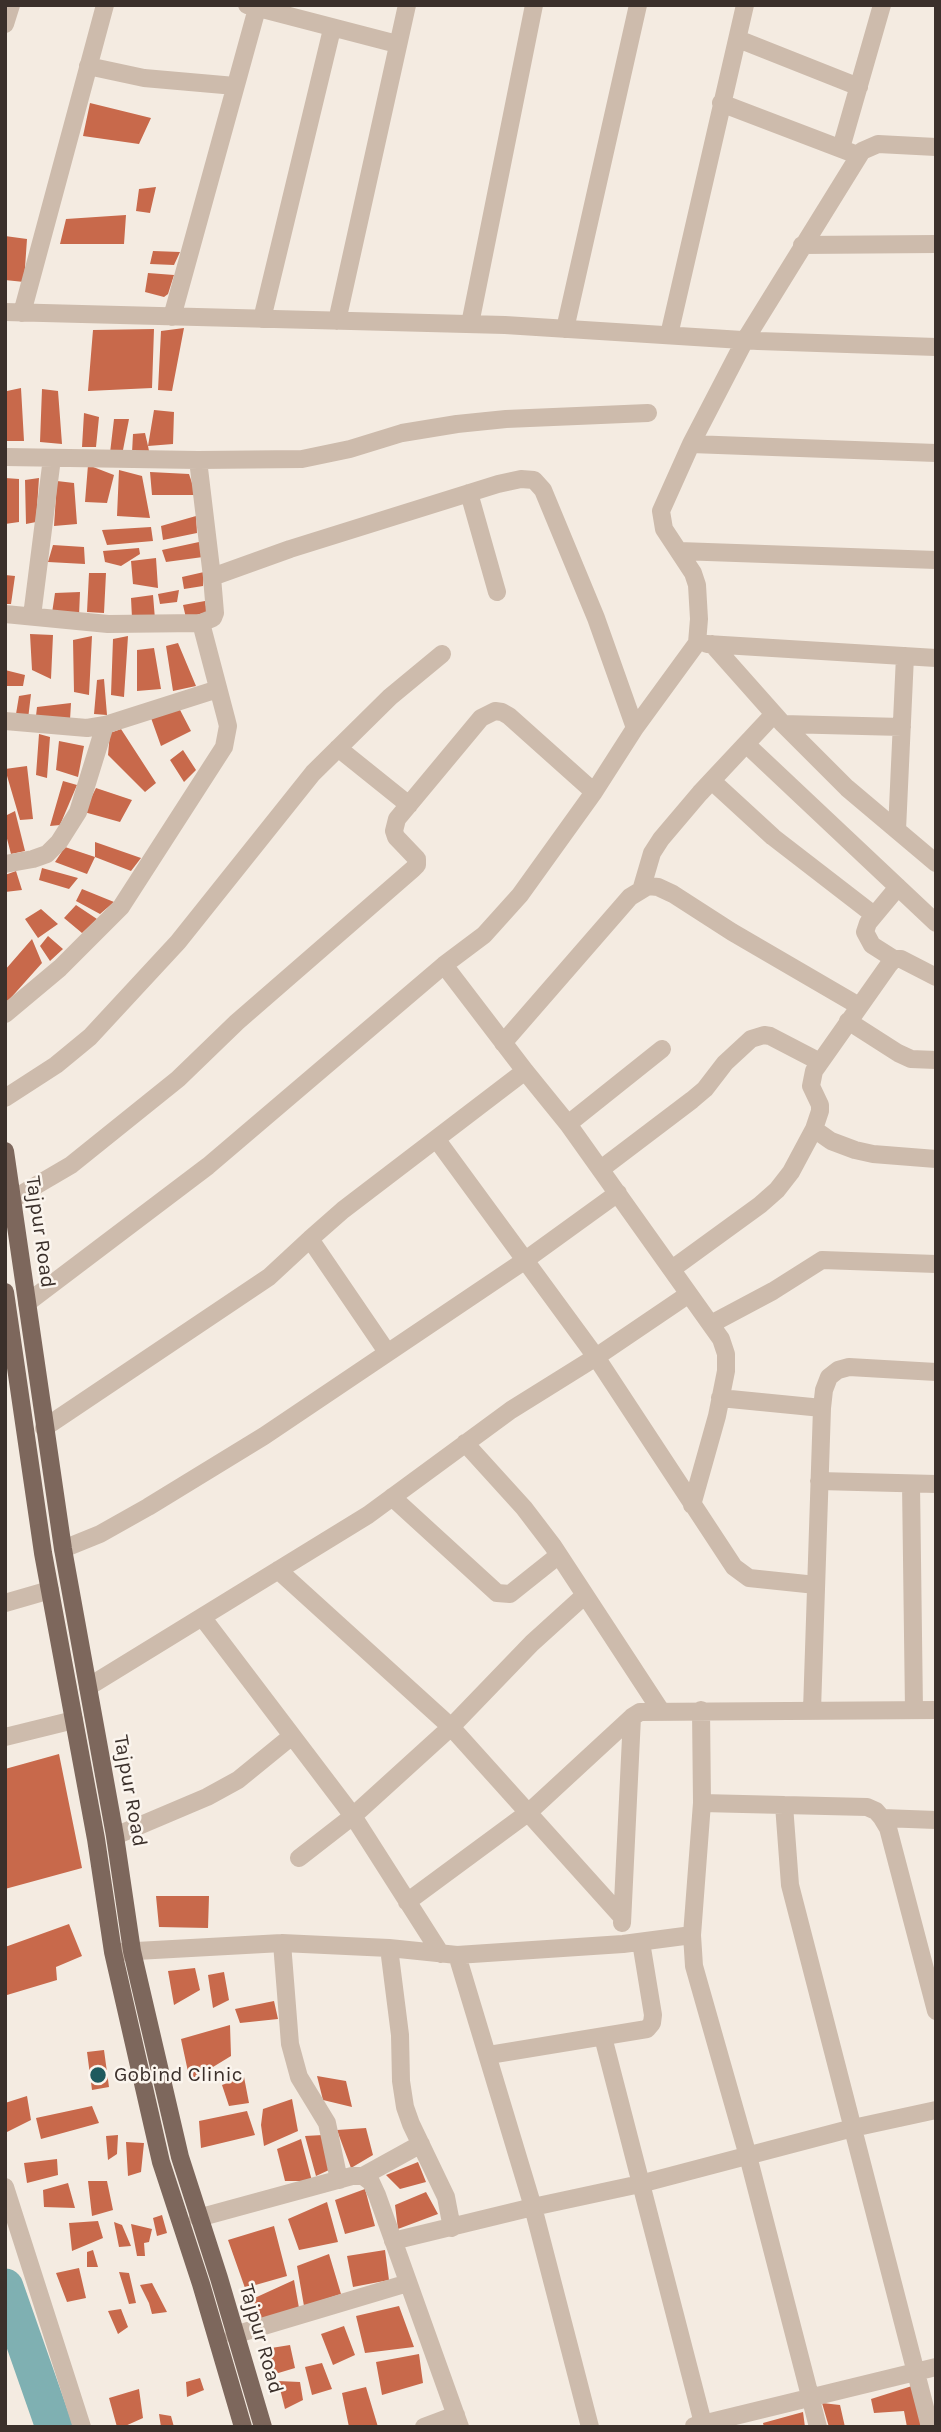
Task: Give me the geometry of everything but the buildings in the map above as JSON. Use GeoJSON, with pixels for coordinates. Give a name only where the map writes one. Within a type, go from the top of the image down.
{"type":"FeatureCollection","features":[{"type":"Feature","properties":{"kind":"main road","name":"Tajpur Road"},"geometry":{"type":"LineString","coordinates":[[5,1151],[63,1549],[115,1836],[132,1951],[177,2144],[263,2427]]}},
{"type":"Feature","properties":{"kind":"main road","name":"Tajpur Road"},"geometry":{"type":"LineString","coordinates":[[5,1292],[12,1381],[96,1839],[113,1952],[161,2162],[201,2284],[243,2427]]}},
{"type":"Feature","properties":{"kind":"street"},"geometry":{"type":"LineString","coordinates":[[5,24],[12,5]]}},
{"type":"Feature","properties":{"kind":"street"},"geometry":{"type":"LineString","coordinates":[[105,5],[13,313],[470,324],[745,340],[936,347]]}},
{"type":"Feature","properties":{"kind":"street"},"geometry":{"type":"LineString","coordinates":[[337,321],[407,5]]}},
{"type":"Feature","properties":{"kind":"street"},"geometry":{"type":"LineString","coordinates":[[470,324],[534,5]]}},
{"type":"Feature","properties":{"kind":"street"},"geometry":{"type":"LineString","coordinates":[[565,328],[638,5]]}},
{"type":"Feature","properties":{"kind":"street"},"geometry":{"type":"LineString","coordinates":[[669,335],[745,5]]}},
{"type":"Feature","properties":{"kind":"street"},"geometry":{"type":"LineString","coordinates":[[841,148],[882,5]]}},
{"type":"Feature","properties":{"kind":"street"},"geometry":{"type":"LineString","coordinates":[[172,317],[254,6],[332,29],[397,44]]}},
{"type":"Feature","properties":{"kind":"street"},"geometry":{"type":"LineString","coordinates":[[262,319],[332,29]]}},
{"type":"Feature","properties":{"kind":"street"},"geometry":{"type":"LineString","coordinates":[[738,39],[859,87]]}},
{"type":"Feature","properties":{"kind":"street"},"geometry":{"type":"LineString","coordinates":[[88,66],[144,78],[235,86]]}},
{"type":"Feature","properties":{"kind":"street"},"geometry":{"type":"LineString","coordinates":[[721,103],[859,155]]}},
{"type":"Feature","properties":{"kind":"street"},"geometry":{"type":"LineString","coordinates":[[936,147],[878,144],[859,155],[745,340],[691,444],[661,511],[664,529],[693,573],[697,585],[704,644],[847,788],[936,863]]}},
{"type":"Feature","properties":{"kind":"street"},"geometry":{"type":"LineString","coordinates":[[802,245],[936,244]]}},
{"type":"Feature","properties":{"kind":"street"},"geometry":{"type":"LineString","coordinates":[[5,457],[302,459],[350,449],[402,433],[457,424],[506,419],[648,413]]}},
{"type":"Feature","properties":{"kind":"street"},"geometry":{"type":"LineString","coordinates":[[691,444],[936,453]]}},
{"type":"Feature","properties":{"kind":"street"},"geometry":{"type":"LineString","coordinates":[[32,616],[52,458]]}},
{"type":"Feature","properties":{"kind":"street"},"geometry":{"type":"LineString","coordinates":[[5,614],[107,624],[201,624],[215,615],[198,460]]}},
{"type":"Feature","properties":{"kind":"street"},"geometry":{"type":"LineString","coordinates":[[212,577],[290,549],[469,493],[521,479],[534,480],[543,490],[596,618],[635,728]]}},
{"type":"Feature","properties":{"kind":"street"},"geometry":{"type":"LineString","coordinates":[[469,493],[497,592]]}},
{"type":"Feature","properties":{"kind":"street"},"geometry":{"type":"LineString","coordinates":[[679,551],[936,560]]}},
{"type":"Feature","properties":{"kind":"street"},"geometry":{"type":"LineString","coordinates":[[5,1014],[60,968],[121,907],[224,747],[228,726],[201,624]]}},
{"type":"Feature","properties":{"kind":"street"},"geometry":{"type":"LineString","coordinates":[[27,1303],[208,1166],[444,965],[470,947],[500,918],[594,792],[635,728],[704,644]]}},
{"type":"Feature","properties":{"kind":"street"},"geometry":{"type":"LineString","coordinates":[[704,644],[936,659]]}},
{"type":"Feature","properties":{"kind":"street"},"geometry":{"type":"LineString","coordinates":[[5,1098],[57,1065],[126,1001],[226,883],[292,797],[390,697],[442,654]]}},
{"type":"Feature","properties":{"kind":"street"},"geometry":{"type":"LineString","coordinates":[[897,830],[905,656]]}},
{"type":"Feature","properties":{"kind":"street"},"geometry":{"type":"LineString","coordinates":[[5,721],[72,728],[105,725],[218,689]]}},
{"type":"Feature","properties":{"kind":"street"},"geometry":{"type":"LineString","coordinates":[[13,1199],[71,1165],[178,1079],[237,1022],[414,869],[417,859],[396,837],[394,831],[397,819],[481,718],[495,712],[509,716],[594,792]]}},
{"type":"Feature","properties":{"kind":"street"},"geometry":{"type":"LineString","coordinates":[[503,1043],[630,897],[642,887],[652,853],[661,839],[746,744],[779,719],[902,727]]}},
{"type":"Feature","properties":{"kind":"street"},"geometry":{"type":"LineString","coordinates":[[5,864],[47,854],[59,842],[78,812],[105,725]]}},
{"type":"Feature","properties":{"kind":"street"},"geometry":{"type":"LineString","coordinates":[[746,744],[936,923]]}},
{"type":"Feature","properties":{"kind":"street"},"geometry":{"type":"LineString","coordinates":[[338,748],[409,806]]}},
{"type":"Feature","properties":{"kind":"street"},"geometry":{"type":"LineString","coordinates":[[712,780],[773,837],[874,915]]}},
{"type":"Feature","properties":{"kind":"street"},"geometry":{"type":"LineString","coordinates":[[642,887],[658,887],[673,894],[732,932],[859,1006]]}},
{"type":"Feature","properties":{"kind":"street"},"geometry":{"type":"LineString","coordinates":[[898,887],[866,926],[867,939],[894,959],[908,961],[936,977]]}},
{"type":"Feature","properties":{"kind":"street"},"geometry":{"type":"LineString","coordinates":[[672,1269],[777,1190],[791,1172],[814,1129],[820,1105],[813,1093],[811,1079],[848,1021],[894,959]]}},
{"type":"Feature","properties":{"kind":"street"},"geometry":{"type":"LineString","coordinates":[[444,965],[568,1124],[721,1339],[726,1354],[720,1398],[692,1504]]}},
{"type":"Feature","properties":{"kind":"street"},"geometry":{"type":"LineString","coordinates":[[848,1021],[911,1059],[936,1060]]}},
{"type":"Feature","properties":{"kind":"street"},"geometry":{"type":"LineString","coordinates":[[601,1169],[705,1089],[732,1056],[751,1039],[770,1036],[820,1062]]}},
{"type":"Feature","properties":{"kind":"street"},"geometry":{"type":"LineString","coordinates":[[568,1124],[662,1049]]}},
{"type":"Feature","properties":{"kind":"street"},"geometry":{"type":"LineString","coordinates":[[44,1428],[269,1277],[343,1210],[525,1071]]}},
{"type":"Feature","properties":{"kind":"street"},"geometry":{"type":"LineString","coordinates":[[814,1129],[831,1141],[855,1150],[873,1154],[936,1158]]}},
{"type":"Feature","properties":{"kind":"street"},"geometry":{"type":"LineString","coordinates":[[437,1140],[596,1357],[734,1567],[749,1578],[816,1585]]}},
{"type":"Feature","properties":{"kind":"street"},"geometry":{"type":"LineString","coordinates":[[63,1549],[100,1534],[264,1436],[524,1261],[618,1193]]}},
{"type":"Feature","properties":{"kind":"street"},"geometry":{"type":"LineString","coordinates":[[310,1239],[387,1352]]}},
{"type":"Feature","properties":{"kind":"street"},"geometry":{"type":"LineString","coordinates":[[711,1324],[773,1291],[822,1259],[936,1264]]}},
{"type":"Feature","properties":{"kind":"street"},"geometry":{"type":"LineString","coordinates":[[88,1687],[392,1497],[511,1409],[596,1357],[689,1294]]}},
{"type":"Feature","properties":{"kind":"street"},"geometry":{"type":"LineString","coordinates":[[812,1710],[824,1390],[829,1377],[838,1370],[849,1367],[936,1373]]}},
{"type":"Feature","properties":{"kind":"street"},"geometry":{"type":"LineString","coordinates":[[720,1398],[822,1408]]}},
{"type":"Feature","properties":{"kind":"street"},"geometry":{"type":"LineString","coordinates":[[465,1443],[524,1508],[559,1555],[661,1711]]}},
{"type":"Feature","properties":{"kind":"street"},"geometry":{"type":"LineString","coordinates":[[819,1481],[936,1484]]}},
{"type":"Feature","properties":{"kind":"street"},"geometry":{"type":"LineString","coordinates":[[911,1484],[914,1710]]}},
{"type":"Feature","properties":{"kind":"street"},"geometry":{"type":"LineString","coordinates":[[392,1497],[497,1593],[510,1594],[559,1555]]}},
{"type":"Feature","properties":{"kind":"street"},"geometry":{"type":"LineString","coordinates":[[278,1570],[451,1727],[622,1917],[653,2006],[652,2023],[647,2029],[489,2055]]}},
{"type":"Feature","properties":{"kind":"street"},"geometry":{"type":"LineString","coordinates":[[5,1603],[50,1590]]}},
{"type":"Feature","properties":{"kind":"street"},"geometry":{"type":"LineString","coordinates":[[299,1858],[352,1816],[451,1727],[532,1643],[585,1595]]}},
{"type":"Feature","properties":{"kind":"street"},"geometry":{"type":"LineString","coordinates":[[202,1617],[352,1816],[407,1902],[449,1955],[489,2055],[533,2207],[590,2427]]}},
{"type":"Feature","properties":{"kind":"street"},"geometry":{"type":"LineString","coordinates":[[701,1710],[702,1803],[692,1935],[694,1966],[748,2156],[813,2398],[818,2427]]}},
{"type":"Feature","properties":{"kind":"street"},"geometry":{"type":"LineString","coordinates":[[407,1902],[528,1812],[640,1712],[936,1710]]}},
{"type":"Feature","properties":{"kind":"street"},"geometry":{"type":"LineString","coordinates":[[622,1917],[632,1717]]}},
{"type":"Feature","properties":{"kind":"street"},"geometry":{"type":"LineString","coordinates":[[5,1737],[74,1720]]}},
{"type":"Feature","properties":{"kind":"street"},"geometry":{"type":"LineString","coordinates":[[115,1836],[207,1797],[238,1780],[292,1736]]}},
{"type":"Feature","properties":{"kind":"street"},"geometry":{"type":"LineString","coordinates":[[702,1803],[867,1807],[876,1811],[888,1828],[936,2011]]}},
{"type":"Feature","properties":{"kind":"street"},"geometry":{"type":"LineString","coordinates":[[784,1805],[789,1885],[930,2427]]}},
{"type":"Feature","properties":{"kind":"street"},"geometry":{"type":"LineString","coordinates":[[882,1818],[936,1820]]}},
{"type":"Feature","properties":{"kind":"street"},"geometry":{"type":"LineString","coordinates":[[113,1952],[282,1943],[389,1948],[449,1955],[692,1935]]}},
{"type":"Feature","properties":{"kind":"street"},"geometry":{"type":"LineString","coordinates":[[282,1943],[290,2044],[299,2077],[327,2123],[339,2180]]}},
{"type":"Feature","properties":{"kind":"street"},"geometry":{"type":"LineString","coordinates":[[389,1948],[400,2035],[402,2094],[411,2124],[446,2197],[452,2228]]}},
{"type":"Feature","properties":{"kind":"street"},"geometry":{"type":"LineString","coordinates":[[603,2037],[700,2426],[936,2367]]}},
{"type":"Feature","properties":{"kind":"street"},"geometry":{"type":"LineString","coordinates":[[393,2241],[640,2184],[936,2110]]}},
{"type":"Feature","properties":{"kind":"street"},"geometry":{"type":"LineString","coordinates":[[198,2218],[363,2176],[421,2144]]}},
{"type":"Feature","properties":{"kind":"street"},"geometry":{"type":"LineString","coordinates":[[363,2176],[371,2182],[458,2421],[424,2427]]}},
{"type":"Feature","properties":{"kind":"street"},"geometry":{"type":"LineString","coordinates":[[5,2187],[82,2427]]}},
{"type":"Feature","properties":{"kind":"street"},"geometry":{"type":"LineString","coordinates":[[234,2335],[408,2283]]}},
{"type":"Feature","properties":{"kind":"waterway"},"geometry":{"type":"LineString","coordinates":[[5,2287],[54,2427]]}},
{"type":"Feature","properties":{"kind":"place","name":"Gobind Clinic"},"geometry":{"type":"Point","coordinates":[98,2075]}}]}
